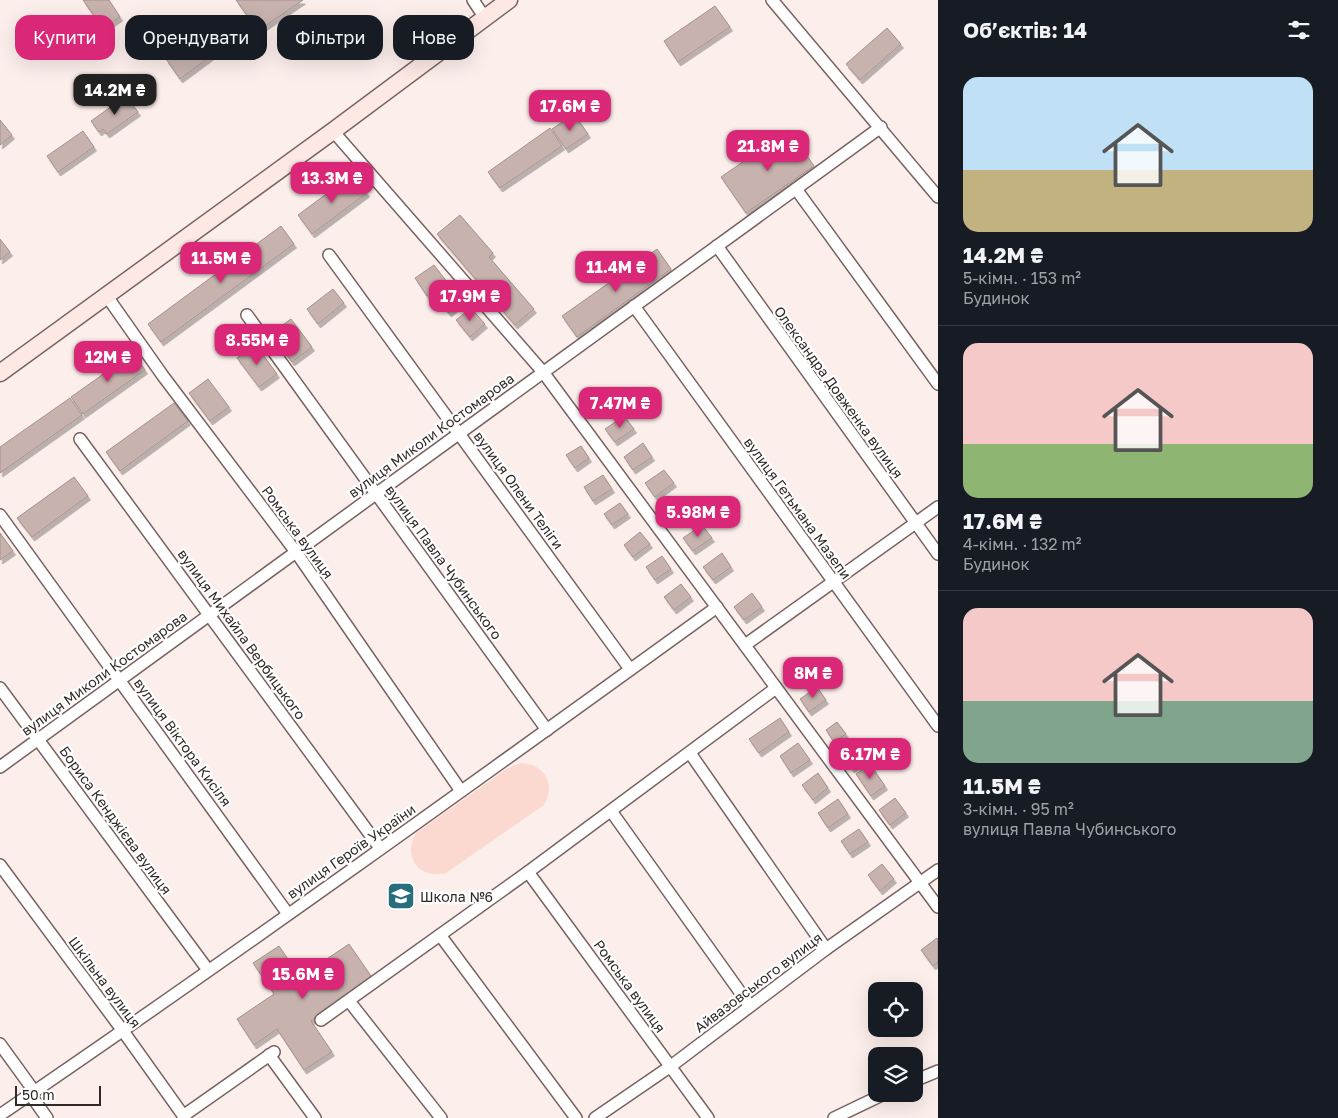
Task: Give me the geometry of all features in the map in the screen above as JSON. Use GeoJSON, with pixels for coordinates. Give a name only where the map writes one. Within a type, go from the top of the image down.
{"type":"FeatureCollection","features":[{"type":"Feature","properties":{"kind":"main road"},"geometry":{"type":"LineString","coordinates":[[0,373],[333,131],[509,0]]}},
{"type":"Feature","properties":{"kind":"street"},"geometry":{"type":"LineString","coordinates":[[473,0],[486,18]]}},
{"type":"Feature","properties":{"kind":"street"},"geometry":{"type":"LineString","coordinates":[[772,0],[881,127],[938,197]]}},
{"type":"Feature","properties":{"kind":"street","name":"вулиця Миколи Костомарова"},"geometry":{"type":"LineString","coordinates":[[0,767],[881,127]]}},
{"type":"Feature","properties":{"kind":"street"},"geometry":{"type":"LineString","coordinates":[[333,131],[543,372],[938,907]]}},
{"type":"Feature","properties":{"kind":"street"},"geometry":{"type":"LineString","coordinates":[[796,189],[938,384]]}},
{"type":"Feature","properties":{"kind":"street","name":"Олександра Довженка вулиця"},"geometry":{"type":"LineString","coordinates":[[717,246],[938,554]]}},
{"type":"Feature","properties":{"kind":"street","name":"вулиця Олени Теліги"},"geometry":{"type":"LineString","coordinates":[[329,255],[630,669]]}},
{"type":"Feature","properties":{"kind":"street","name":"Ромська вулиця"},"geometry":{"type":"LineString","coordinates":[[106,295],[163,376],[296,552],[461,791]]}},
{"type":"Feature","properties":{"kind":"street","name":"вулиця Гетьмана Мазепи"},"geometry":{"type":"LineString","coordinates":[[634,306],[938,726]]}},
{"type":"Feature","properties":{"kind":"street","name":"вулиця Павла Чубинського"},"geometry":{"type":"LineString","coordinates":[[247,315],[547,730]]}},
{"type":"Feature","properties":{"kind":"street","name":"вулиця Михайла Вербицького"},"geometry":{"type":"LineString","coordinates":[[80,439],[380,848]]}},
{"type":"Feature","properties":{"kind":"street"},"geometry":{"type":"LineString","coordinates":[[745,645],[938,507]]}},
{"type":"Feature","properties":{"kind":"street","name":"вулиця Віктора Кисіля"},"geometry":{"type":"LineString","coordinates":[[0,515],[288,914]]}},
{"type":"Feature","properties":{"kind":"street","name":"вулиця Героїв України"},"geometry":{"type":"LineString","coordinates":[[0,1115],[123,1031],[717,607]]}},
{"type":"Feature","properties":{"kind":"street","name":"Бориса Кенджієва вулиця"},"geometry":{"type":"LineString","coordinates":[[0,688],[208,970]]}},
{"type":"Feature","properties":{"kind":"street"},"geometry":{"type":"LineString","coordinates":[[321,1020],[528,872],[776,688]]}},
{"type":"Feature","properties":{"kind":"street"},"geometry":{"type":"LineString","coordinates":[[690,753],[826,949]]}},
{"type":"Feature","properties":{"kind":"street"},"geometry":{"type":"LineString","coordinates":[[611,811],[750,1006]]}},
{"type":"Feature","properties":{"kind":"street","name":"Шкільна вулиця"},"geometry":{"type":"LineString","coordinates":[[0,865],[184,1117]]}},
{"type":"Feature","properties":{"kind":"street","name":"Айвазовського вулиця"},"geometry":{"type":"LineString","coordinates":[[595,1118],[670,1066],[826,949],[938,870]]}},
{"type":"Feature","properties":{"kind":"street","name":"Ромська вулиця"},"geometry":{"type":"LineString","coordinates":[[528,872],[708,1118]]}},
{"type":"Feature","properties":{"kind":"street"},"geometry":{"type":"LineString","coordinates":[[440,935],[576,1118]]}},
{"type":"Feature","properties":{"kind":"street"},"geometry":{"type":"LineString","coordinates":[[349,1000],[440,1118]]}},
{"type":"Feature","properties":{"kind":"street"},"geometry":{"type":"LineString","coordinates":[[0,1044],[47,1118]]}},
{"type":"Feature","properties":{"kind":"street"},"geometry":{"type":"LineString","coordinates":[[184,1117],[271,1053],[314,1118]]}},
{"type":"Feature","properties":{"kind":"street"},"geometry":{"type":"LineString","coordinates":[[923,1077],[938,1071]]}},
{"type":"Feature","properties":{"kind":"street"},"geometry":{"type":"LineString","coordinates":[[834,1118],[868,1102]]}},
{"type":"Feature","properties":{"kind":"shaded area"},"geometry":{"type":"Polygon","coordinates":[[[521,763],[536,767],[546,777],[549,790],[544,805],[446,873],[436,874],[421,870],[412,858],[412,842],[416,833],[508,768],[521,763]]]}},
{"type":"Feature","properties":{"kind":"building"},"geometry":{"type":"Polygon","coordinates":[[[83,0],[109,0],[120,17],[115,21],[115,15],[93,15],[83,0]]]}},
{"type":"Feature","properties":{"kind":"building"},"geometry":{"type":"Polygon","coordinates":[[[236,0],[303,0],[281,15],[277,15],[277,18],[267,25],[267,15],[247,15],[236,0]]]}},
{"type":"Feature","properties":{"kind":"building"},"geometry":{"type":"Polygon","coordinates":[[[715,6],[730,27],[678,62],[664,41],[715,6]]]}},
{"type":"Feature","properties":{"kind":"building"},"geometry":{"type":"Polygon","coordinates":[[[887,28],[901,44],[860,80],[846,64],[887,28]]]}},
{"type":"Feature","properties":{"kind":"building"},"geometry":{"type":"Polygon","coordinates":[[[167,60],[206,60],[180,79],[167,60]]]}},
{"type":"Feature","properties":{"kind":"building"},"geometry":{"type":"Polygon","coordinates":[[[126,96],[138,112],[107,134],[103,129],[99,132],[91,121],[126,96]]]}},
{"type":"Feature","properties":{"kind":"building"},"geometry":{"type":"Polygon","coordinates":[[[574,114],[588,134],[566,149],[552,129],[574,114]]]}},
{"type":"Feature","properties":{"kind":"building"},"geometry":{"type":"Polygon","coordinates":[[[0,120],[12,135],[0,145],[0,120]]]}},
{"type":"Feature","properties":{"kind":"building"},"geometry":{"type":"Polygon","coordinates":[[[550,128],[562,146],[500,188],[488,172],[550,128]]]}},
{"type":"Feature","properties":{"kind":"building"},"geometry":{"type":"Polygon","coordinates":[[[789,130],[814,166],[746,213],[721,177],[789,130]]]}},
{"type":"Feature","properties":{"kind":"building"},"geometry":{"type":"Polygon","coordinates":[[[83,131],[94,147],[58,172],[47,156],[83,131]]]}},
{"type":"Feature","properties":{"kind":"building"},"geometry":{"type":"Polygon","coordinates":[[[353,174],[367,193],[312,234],[298,215],[353,174]]]}},
{"type":"Feature","properties":{"kind":"building"},"geometry":{"type":"Polygon","coordinates":[[[460,215],[493,253],[489,257],[534,309],[515,325],[437,234],[460,215]]]}},
{"type":"Feature","properties":{"kind":"building"},"geometry":{"type":"Polygon","coordinates":[[[281,226],[294,244],[161,342],[148,324],[281,226]]]}},
{"type":"Feature","properties":{"kind":"building"},"geometry":{"type":"Polygon","coordinates":[[[0,239],[10,252],[0,260],[0,239]]]}},
{"type":"Feature","properties":{"kind":"building"},"geometry":{"type":"Polygon","coordinates":[[[657,249],[671,269],[577,337],[562,316],[657,249]]]}},
{"type":"Feature","properties":{"kind":"building"},"geometry":{"type":"Polygon","coordinates":[[[434,265],[447,282],[427,296],[415,278],[434,265]]]}},
{"type":"Feature","properties":{"kind":"building"},"geometry":{"type":"Polygon","coordinates":[[[451,285],[464,300],[449,313],[436,299],[451,285]]]}},
{"type":"Feature","properties":{"kind":"building"},"geometry":{"type":"Polygon","coordinates":[[[333,289],[344,303],[318,324],[307,309],[333,289]]]}},
{"type":"Feature","properties":{"kind":"building"},"geometry":{"type":"Polygon","coordinates":[[[471,308],[485,324],[470,337],[456,320],[471,308]]]}},
{"type":"Feature","properties":{"kind":"building"},"geometry":{"type":"Polygon","coordinates":[[[291,319],[312,347],[292,362],[271,333],[291,319]]]}},
{"type":"Feature","properties":{"kind":"building"},"geometry":{"type":"Polygon","coordinates":[[[255,344],[277,374],[259,387],[237,358],[255,344]]]}},
{"type":"Feature","properties":{"kind":"building"},"geometry":{"type":"Polygon","coordinates":[[[133,353],[145,370],[83,414],[71,397],[133,353]]]}},
{"type":"Feature","properties":{"kind":"building"},"geometry":{"type":"Polygon","coordinates":[[[208,379],[229,407],[210,421],[189,393],[208,379]]]}},
{"type":"Feature","properties":{"kind":"building"},"geometry":{"type":"Polygon","coordinates":[[[70,398],[82,415],[0,473],[0,447],[70,398]]]}},
{"type":"Feature","properties":{"kind":"building"},"geometry":{"type":"Polygon","coordinates":[[[174,403],[188,421],[120,471],[106,452],[174,403]]]}},
{"type":"Feature","properties":{"kind":"building"},"geometry":{"type":"Polygon","coordinates":[[[624,416],[634,429],[615,442],[605,429],[624,416]]]}},
{"type":"Feature","properties":{"kind":"building"},"geometry":{"type":"Polygon","coordinates":[[[643,443],[652,457],[633,470],[624,457],[643,443]]]}},
{"type":"Feature","properties":{"kind":"building"},"geometry":{"type":"Polygon","coordinates":[[[581,446],[589,458],[575,468],[566,455],[581,446]]]}},
{"type":"Feature","properties":{"kind":"building"},"geometry":{"type":"Polygon","coordinates":[[[664,470],[674,483],[655,497],[645,483],[664,470]]]}},
{"type":"Feature","properties":{"kind":"building"},"geometry":{"type":"Polygon","coordinates":[[[603,475],[612,489],[593,501],[584,487],[603,475]]]}},
{"type":"Feature","properties":{"kind":"building"},"geometry":{"type":"Polygon","coordinates":[[[74,477],[88,496],[32,537],[17,518],[74,477]]]}},
{"type":"Feature","properties":{"kind":"building"},"geometry":{"type":"Polygon","coordinates":[[[682,496],[691,510],[673,523],[663,510],[682,496]]]}},
{"type":"Feature","properties":{"kind":"building"},"geometry":{"type":"Polygon","coordinates":[[[620,503],[628,514],[612,525],[604,514],[620,503]]]}},
{"type":"Feature","properties":{"kind":"building"},"geometry":{"type":"Polygon","coordinates":[[[702,525],[712,538],[693,551],[683,538],[702,525]]]}},
{"type":"Feature","properties":{"kind":"building"},"geometry":{"type":"Polygon","coordinates":[[[640,532],[650,544],[633,557],[624,545],[640,532]]]}},
{"type":"Feature","properties":{"kind":"building"},"geometry":{"type":"Polygon","coordinates":[[[0,533],[13,551],[0,560],[0,533]]]}},
{"type":"Feature","properties":{"kind":"building"},"geometry":{"type":"Polygon","coordinates":[[[722,553],[731,567],[713,580],[703,567],[722,553]]]}},
{"type":"Feature","properties":{"kind":"building"},"geometry":{"type":"Polygon","coordinates":[[[662,556],[671,569],[655,580],[646,567],[662,556]]]}},
{"type":"Feature","properties":{"kind":"building"},"geometry":{"type":"Polygon","coordinates":[[[681,584],[691,597],[674,610],[664,597],[681,584]]]}},
{"type":"Feature","properties":{"kind":"building"},"geometry":{"type":"Polygon","coordinates":[[[752,593],[762,607],[744,620],[734,607],[752,593]]]}},
{"type":"Feature","properties":{"kind":"building"},"geometry":{"type":"Polygon","coordinates":[[[817,687],[826,700],[809,712],[800,699],[817,687]]]}},
{"type":"Feature","properties":{"kind":"building"},"geometry":{"type":"Polygon","coordinates":[[[780,718],[789,732],[759,753],[749,739],[780,718]]]}},
{"type":"Feature","properties":{"kind":"building"},"geometry":{"type":"Polygon","coordinates":[[[837,722],[846,734],[834,742],[826,730],[837,722]]]}},
{"type":"Feature","properties":{"kind":"building"},"geometry":{"type":"Polygon","coordinates":[[[798,743],[810,760],[791,773],[780,756],[798,743]]]}},
{"type":"Feature","properties":{"kind":"building"},"geometry":{"type":"Polygon","coordinates":[[[857,746],[866,759],[852,769],[843,756],[857,746]]]}},
{"type":"Feature","properties":{"kind":"building"},"geometry":{"type":"Polygon","coordinates":[[[870,764],[885,786],[871,796],[856,774],[870,764]]]}},
{"type":"Feature","properties":{"kind":"building"},"geometry":{"type":"Polygon","coordinates":[[[818,773],[828,788],[813,800],[802,785],[818,773]]]}},
{"type":"Feature","properties":{"kind":"building"},"geometry":{"type":"Polygon","coordinates":[[[895,798],[906,813],[890,825],[879,810],[895,798]]]}},
{"type":"Feature","properties":{"kind":"building"},"geometry":{"type":"Polygon","coordinates":[[[838,799],[848,814],[828,828],[818,813],[838,799]]]}},
{"type":"Feature","properties":{"kind":"building"},"geometry":{"type":"Polygon","coordinates":[[[859,829],[868,842],[850,854],[841,841],[859,829]]]}},
{"type":"Feature","properties":{"kind":"building"},"geometry":{"type":"Polygon","coordinates":[[[882,864],[894,879],[880,891],[868,875],[882,864]]]}},
{"type":"Feature","properties":{"kind":"building"},"geometry":{"type":"Polygon","coordinates":[[[937,938],[938,962],[933,966],[921,950],[937,938]]]}},
{"type":"Feature","properties":{"kind":"building"},"geometry":{"type":"Polygon","coordinates":[[[349,944],[373,979],[311,1021],[332,1052],[304,1070],[277,1029],[254,1045],[237,1019],[274,994],[253,963],[279,946],[300,977],[349,944]]]}},
{"type":"Feature","properties":{"kind":"place","name":"Школа №6"},"geometry":{"type":"Point","coordinates":[401,896]}}]}
